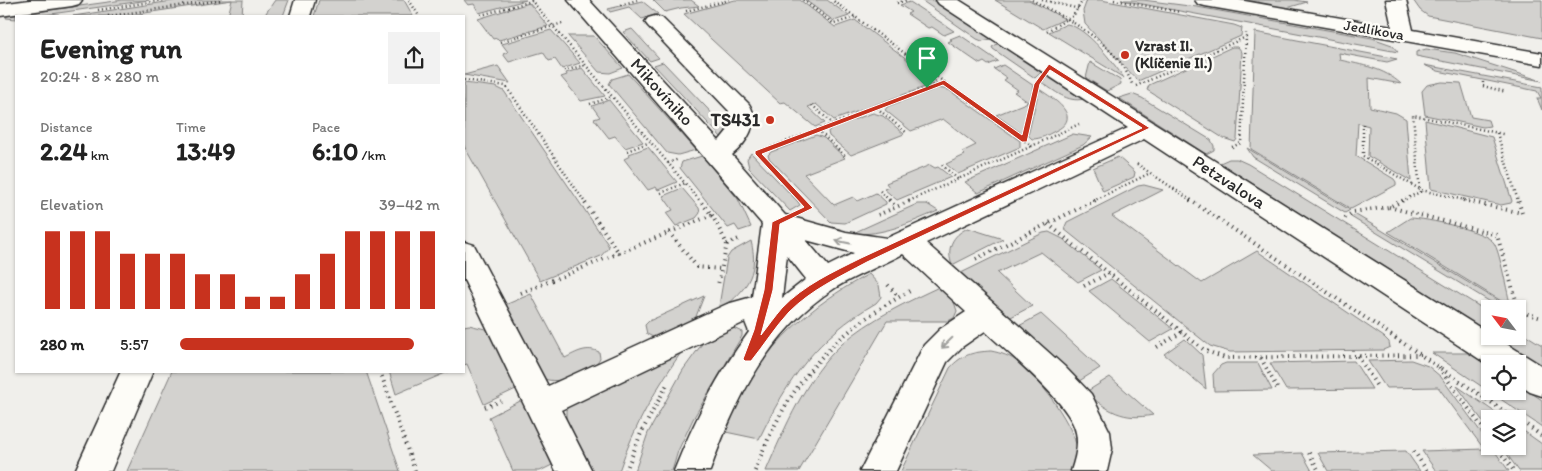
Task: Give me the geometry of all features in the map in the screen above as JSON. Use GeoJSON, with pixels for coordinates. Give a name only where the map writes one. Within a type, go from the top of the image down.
{"type":"FeatureCollection","features":[{"type":"Feature","properties":{"kind":"street"},"geometry":{"type":"LineString","coordinates":[[0,10],[72,0]]}},
{"type":"Feature","properties":{"kind":"street"},"geometry":{"type":"LineString","coordinates":[[300,15],[305,0]]}},
{"type":"Feature","properties":{"kind":"street","name":"Mikovíniho"},"geometry":{"type":"LineString","coordinates":[[578,0],[718,154],[824,281]]}},
{"type":"Feature","properties":{"kind":"street","name":"Petzvalova"},"geometry":{"type":"LineString","coordinates":[[946,0],[1498,355]]}},
{"type":"Feature","properties":{"kind":"street","name":"Jedlíkova"},"geometry":{"type":"LineString","coordinates":[[1205,0],[1542,59]]}},
{"type":"Feature","properties":{"kind":"street"},"geometry":{"type":"LineString","coordinates":[[1396,0],[1404,35]]}},
{"type":"Feature","properties":{"kind":"street"},"geometry":{"type":"LineString","coordinates":[[655,22],[741,109],[740,128],[734,142],[718,154]]}},
{"type":"Feature","properties":{"kind":"street"},"geometry":{"type":"LineString","coordinates":[[541,404],[731,314],[749,308],[775,309],[824,281],[899,244],[1147,128]]}},
{"type":"Feature","properties":{"kind":"street"},"geometry":{"type":"LineString","coordinates":[[692,471],[704,436],[728,387],[748,359],[775,309],[768,290],[776,222],[862,246],[899,244],[986,314],[1070,393],[1091,426],[1094,439],[1094,455],[1089,471]]}},
{"type":"Feature","properties":{"kind":"street"},"geometry":{"type":"LineString","coordinates":[[465,254],[574,471]]}},
{"type":"Feature","properties":{"kind":"street"},"geometry":{"type":"LineString","coordinates":[[878,471],[935,354],[951,338],[986,314]]}},
{"type":"Feature","properties":{"kind":"street"},"geometry":{"type":"LineString","coordinates":[[1526,372],[1542,383]]}},
{"type":"Feature","properties":{"kind":"street"},"geometry":{"type":"LineString","coordinates":[[93,471],[136,373]]}},
{"type":"Feature","properties":{"kind":"path"},"geometry":{"type":"LineString","coordinates":[[90,11],[164,0]]}},
{"type":"Feature","properties":{"kind":"path"},"geometry":{"type":"LineString","coordinates":[[115,15],[222,0]]}},
{"type":"Feature","properties":{"kind":"path"},"geometry":{"type":"LineString","coordinates":[[409,0],[418,15]]}},
{"type":"Feature","properties":{"kind":"path"},"geometry":{"type":"LineString","coordinates":[[481,15],[531,0],[712,215],[491,305]]}},
{"type":"Feature","properties":{"kind":"path"},"geometry":{"type":"LineString","coordinates":[[679,11],[694,10],[728,0]]}},
{"type":"Feature","properties":{"kind":"path"},"geometry":{"type":"LineString","coordinates":[[803,0],[834,24],[855,17]]}},
{"type":"Feature","properties":{"kind":"path"},"geometry":{"type":"LineString","coordinates":[[832,0],[1032,146]]}},
{"type":"Feature","properties":{"kind":"path"},"geometry":{"type":"LineString","coordinates":[[897,3],[907,0]]}},
{"type":"Feature","properties":{"kind":"path"},"geometry":{"type":"LineString","coordinates":[[1032,0],[1070,19],[1097,40],[1126,71],[1131,78],[1132,87],[1246,35],[1241,142],[1166,183],[1504,410]]}},
{"type":"Feature","properties":{"kind":"path"},"geometry":{"type":"LineString","coordinates":[[1042,0],[1080,9]]}},
{"type":"Feature","properties":{"kind":"path"},"geometry":{"type":"LineString","coordinates":[[564,71],[585,65]]}},
{"type":"Feature","properties":{"kind":"path"},"geometry":{"type":"LineString","coordinates":[[1024,140],[1037,84],[1049,66]]}},
{"type":"Feature","properties":{"kind":"path"},"geometry":{"type":"LineString","coordinates":[[465,80],[506,86],[618,253]]}},
{"type":"Feature","properties":{"kind":"path"},"geometry":{"type":"LineString","coordinates":[[757,153],[944,82]]}},
{"type":"Feature","properties":{"kind":"path"},"geometry":{"type":"LineString","coordinates":[[1483,82],[1483,86],[1506,90],[1506,92]]}},
{"type":"Feature","properties":{"kind":"path"},"geometry":{"type":"LineString","coordinates":[[590,104],[612,97]]}},
{"type":"Feature","properties":{"kind":"path"},"geometry":{"type":"LineString","coordinates":[[812,105],[833,124]]}},
{"type":"Feature","properties":{"kind":"path"},"geometry":{"type":"LineString","coordinates":[[876,108],[907,133]]}},
{"type":"Feature","properties":{"kind":"path"},"geometry":{"type":"LineString","coordinates":[[1421,190],[1413,115],[1503,134]]}},
{"type":"Feature","properties":{"kind":"path"},"geometry":{"type":"LineString","coordinates":[[871,218],[1079,124]]}},
{"type":"Feature","properties":{"kind":"path"},"geometry":{"type":"LineString","coordinates":[[1363,124],[1363,156],[1421,190],[1522,213],[1497,133]]}},
{"type":"Feature","properties":{"kind":"path"},"geometry":{"type":"LineString","coordinates":[[818,130],[846,157]]}},
{"type":"Feature","properties":{"kind":"path"},"geometry":{"type":"LineString","coordinates":[[627,151],[650,142]]}},
{"type":"Feature","properties":{"kind":"path"},"geometry":{"type":"LineString","coordinates":[[942,165],[958,179]]}},
{"type":"Feature","properties":{"kind":"path"},"geometry":{"type":"LineString","coordinates":[[661,193],[685,183]]}},
{"type":"Feature","properties":{"kind":"path"},"geometry":{"type":"LineString","coordinates":[[1345,218],[1353,212],[1389,207],[1421,190]]}},
{"type":"Feature","properties":{"kind":"path"},"geometry":{"type":"LineString","coordinates":[[880,191],[896,207]]}},
{"type":"Feature","properties":{"kind":"path"},"geometry":{"type":"LineString","coordinates":[[1389,207],[1497,235],[1518,307],[1528,314],[1542,318]]}},
{"type":"Feature","properties":{"kind":"path"},"geometry":{"type":"LineString","coordinates":[[728,244],[776,222]]}},
{"type":"Feature","properties":{"kind":"path"},"geometry":{"type":"LineString","coordinates":[[1048,224],[1204,350],[1225,358],[1422,355]]}},
{"type":"Feature","properties":{"kind":"path"},"geometry":{"type":"LineString","coordinates":[[669,232],[697,267],[722,269]]}},
{"type":"Feature","properties":{"kind":"path"},"geometry":{"type":"LineString","coordinates":[[1084,286],[1109,273]]}},
{"type":"Feature","properties":{"kind":"path"},"geometry":{"type":"LineString","coordinates":[[1157,347],[1182,332]]}},
{"type":"Feature","properties":{"kind":"path"},"geometry":{"type":"LineString","coordinates":[[1358,356],[1378,388]]}},
{"type":"Feature","properties":{"kind":"path"},"geometry":{"type":"LineString","coordinates":[[1261,357],[1278,390]]}},
{"type":"Feature","properties":{"kind":"path"},"geometry":{"type":"LineString","coordinates":[[1438,366],[1481,426]]}},
{"type":"Feature","properties":{"kind":"path"},"geometry":{"type":"LineString","coordinates":[[381,373],[415,471]]}},
{"type":"Feature","properties":{"kind":"path"},"geometry":{"type":"LineString","coordinates":[[1526,425],[1542,436]]}},
{"type":"Feature","properties":{"kind":"path"},"geometry":{"type":"LineString","coordinates":[[1414,451],[1427,471]]}},
{"type":"Feature","properties":{"kind":"path"},"geometry":{"type":"LineString","coordinates":[[1309,453],[1319,471]]}},
{"type":"Feature","properties":{"kind":"path"},"geometry":{"type":"LineString","coordinates":[[1502,455],[1514,471]]}},
{"type":"Feature","properties":{"kind":"shaded area"},"geometry":{"type":"Polygon","coordinates":[[[123,0],[149,0],[44,15],[15,15],[15,19],[6,18],[7,16],[123,0]]]}},
{"type":"Feature","properties":{"kind":"shaded area"},"geometry":{"type":"Polygon","coordinates":[[[179,0],[232,0],[132,15],[80,15],[179,0]]]}},
{"type":"Feature","properties":{"kind":"shaded area"},"geometry":{"type":"Polygon","coordinates":[[[232,0],[243,0],[242,15],[228,15],[232,0]]]}},
{"type":"Feature","properties":{"kind":"shaded area"},"geometry":{"type":"Polygon","coordinates":[[[275,0],[289,0],[283,15],[266,15],[275,0]]]}},
{"type":"Feature","properties":{"kind":"shaded area"},"geometry":{"type":"Polygon","coordinates":[[[319,0],[404,0],[412,15],[314,15],[319,0]]]}},
{"type":"Feature","properties":{"kind":"shaded area"},"geometry":{"type":"Polygon","coordinates":[[[464,0],[526,0],[479,13],[474,4],[468,5],[464,0]]]}},
{"type":"Feature","properties":{"kind":"shaded area"},"geometry":{"type":"Polygon","coordinates":[[[653,0],[691,0],[699,6],[665,12],[653,0]]]}},
{"type":"Feature","properties":{"kind":"shaded area"},"geometry":{"type":"Polygon","coordinates":[[[735,0],[800,0],[835,27],[855,20],[936,81],[933,84],[834,120],[816,104],[808,107],[825,123],[815,127],[785,102],[780,103],[684,14],[735,0]]]}},
{"type":"Feature","properties":{"kind":"shaded area"},"geometry":{"type":"Polygon","coordinates":[[[805,0],[827,0],[849,16],[834,21],[805,0]]]}},
{"type":"Feature","properties":{"kind":"shaded area"},"geometry":{"type":"Polygon","coordinates":[[[921,0],[932,0],[991,39],[982,41],[977,39],[921,0]]]}},
{"type":"Feature","properties":{"kind":"shaded area"},"geometry":{"type":"Polygon","coordinates":[[[995,0],[1029,0],[1065,19],[1043,29],[995,0]]]}},
{"type":"Feature","properties":{"kind":"shaded area"},"geometry":{"type":"Polygon","coordinates":[[[1087,0],[1101,0],[1234,25],[1242,28],[1241,36],[1138,81],[1085,24],[1083,11],[1087,0]]]}},
{"type":"Feature","properties":{"kind":"shaded area"},"geometry":{"type":"Polygon","coordinates":[[[1121,0],[1143,0],[1197,7],[1372,38],[1392,45],[1398,52],[1121,0]]]}},
{"type":"Feature","properties":{"kind":"shaded area"},"geometry":{"type":"Polygon","coordinates":[[[1243,0],[1294,0],[1307,2],[1287,8],[1243,0]]]}},
{"type":"Feature","properties":{"kind":"shaded area"},"geometry":{"type":"Polygon","coordinates":[[[1413,0],[1542,0],[1542,38],[1428,16],[1420,10],[1413,0]]]}},
{"type":"Feature","properties":{"kind":"shaded area"},"geometry":{"type":"Polygon","coordinates":[[[642,1],[658,14],[642,19],[629,7],[610,12],[608,9],[642,1]]]}},
{"type":"Feature","properties":{"kind":"shaded area"},"geometry":{"type":"Polygon","coordinates":[[[910,2],[954,31],[944,35],[932,27],[928,28],[907,14],[911,12],[900,5],[910,2]]]}},
{"type":"Feature","properties":{"kind":"shaded area"},"geometry":{"type":"Polygon","coordinates":[[[529,3],[548,26],[499,40],[497,38],[493,39],[478,19],[529,3]]]}},
{"type":"Feature","properties":{"kind":"shaded area"},"geometry":{"type":"Polygon","coordinates":[[[1067,24],[1083,32],[1091,39],[1124,78],[1049,32],[1067,24]]]}},
{"type":"Feature","properties":{"kind":"shaded area"},"geometry":{"type":"Polygon","coordinates":[[[632,29],[659,58],[650,61],[623,32],[632,29]]]}},
{"type":"Feature","properties":{"kind":"shaded area"},"geometry":{"type":"Polygon","coordinates":[[[551,30],[580,63],[562,69],[555,59],[549,61],[543,52],[509,62],[503,54],[508,52],[502,44],[551,30]]]}},
{"type":"Feature","properties":{"kind":"shaded area"},"geometry":{"type":"Polygon","coordinates":[[[1255,32],[1397,59],[1387,62],[1339,53],[1340,60],[1380,71],[1401,84],[1369,78],[1370,107],[1396,113],[1406,119],[1411,181],[1368,156],[1369,126],[1358,123],[1356,156],[1394,179],[1396,185],[1351,209],[1251,149],[1255,32]]]}},
{"type":"Feature","properties":{"kind":"shaded area"},"geometry":{"type":"Polygon","coordinates":[[[960,35],[998,61],[988,65],[984,62],[980,64],[948,42],[952,40],[950,39],[960,35]]]}},
{"type":"Feature","properties":{"kind":"shaded area"},"geometry":{"type":"Polygon","coordinates":[[[568,36],[594,36],[623,68],[610,73],[599,72],[568,36]]]}},
{"type":"Feature","properties":{"kind":"shaded area"},"geometry":{"type":"Polygon","coordinates":[[[999,43],[1042,71],[1035,78],[993,49],[992,47],[999,43]]]}},
{"type":"Feature","properties":{"kind":"shaded area"},"geometry":{"type":"Polygon","coordinates":[[[1232,47],[1238,47],[1242,52],[1237,139],[1235,142],[1223,138],[1147,90],[1149,85],[1232,47]]]}},
{"type":"Feature","properties":{"kind":"shaded area"},"geometry":{"type":"Polygon","coordinates":[[[1426,49],[1455,53],[1542,81],[1416,56],[1416,52],[1426,49]]]}},
{"type":"Feature","properties":{"kind":"shaded area"},"geometry":{"type":"Polygon","coordinates":[[[663,62],[725,127],[726,130],[722,138],[654,65],[663,62]]]}},
{"type":"Feature","properties":{"kind":"shaded area"},"geometry":{"type":"Polygon","coordinates":[[[1090,62],[1120,80],[1121,84],[1107,91],[1086,78],[1090,62]]]}},
{"type":"Feature","properties":{"kind":"shaded area"},"geometry":{"type":"Polygon","coordinates":[[[1003,65],[1034,86],[1022,134],[996,115],[1028,102],[1014,92],[1018,90],[1004,80],[1007,78],[994,69],[1003,65]]]}},
{"type":"Feature","properties":{"kind":"shaded area"},"geometry":{"type":"Polygon","coordinates":[[[1424,65],[1542,87],[1542,110],[1537,98],[1541,98],[1537,91],[1438,71],[1424,65]]]}},
{"type":"Feature","properties":{"kind":"shaded area"},"geometry":{"type":"Polygon","coordinates":[[[498,66],[510,83],[465,75],[498,66]]]}},
{"type":"Feature","properties":{"kind":"shaded area"},"geometry":{"type":"Polygon","coordinates":[[[582,68],[605,96],[581,101],[561,77],[567,75],[566,73],[582,68]]]}},
{"type":"Feature","properties":{"kind":"shaded area"},"geometry":{"type":"Polygon","coordinates":[[[628,74],[696,150],[678,155],[667,153],[609,84],[612,79],[628,74]]]}},
{"type":"Feature","properties":{"kind":"shaded area"},"geometry":{"type":"Polygon","coordinates":[[[1047,75],[1084,99],[1067,98],[1056,92],[1041,82],[1047,75]]]}},
{"type":"Feature","properties":{"kind":"shaded area"},"geometry":{"type":"Polygon","coordinates":[[[1442,82],[1461,83],[1471,117],[1488,120],[1490,126],[1483,127],[1425,115],[1422,91],[1427,85],[1442,82]]]}},
{"type":"Feature","properties":{"kind":"shaded area"},"geometry":{"type":"Polygon","coordinates":[[[465,83],[496,87],[504,91],[609,247],[601,256],[540,281],[465,148],[465,83]]]}},
{"type":"Feature","properties":{"kind":"shaded area"},"geometry":{"type":"Polygon","coordinates":[[[937,88],[949,90],[1020,141],[1020,147],[958,174],[946,164],[965,155],[962,152],[976,145],[943,119],[911,131],[885,110],[888,106],[937,88]]]}},
{"type":"Feature","properties":{"kind":"shaded area"},"geometry":{"type":"Polygon","coordinates":[[[1039,89],[1064,108],[1067,120],[1063,126],[1055,131],[1041,138],[1032,139],[1028,135],[1039,89]]]}},
{"type":"Feature","properties":{"kind":"shaded area"},"geometry":{"type":"Polygon","coordinates":[[[1132,94],[1142,98],[1211,140],[1214,150],[1206,154],[1119,98],[1132,94]]]}},
{"type":"Feature","properties":{"kind":"shaded area"},"geometry":{"type":"Polygon","coordinates":[[[609,100],[643,142],[625,148],[615,136],[609,138],[594,119],[600,117],[592,106],[609,100]]]}},
{"type":"Feature","properties":{"kind":"shaded area"},"geometry":{"type":"Polygon","coordinates":[[[873,113],[883,116],[904,134],[851,155],[829,136],[828,132],[832,127],[873,113]]]}},
{"type":"Feature","properties":{"kind":"shaded area"},"geometry":{"type":"Polygon","coordinates":[[[1425,120],[1492,137],[1512,201],[1511,203],[1501,205],[1431,189],[1425,120]]]}},
{"type":"Feature","properties":{"kind":"shaded area"},"geometry":{"type":"Polygon","coordinates":[[[1073,134],[1092,137],[1083,145],[978,193],[965,182],[1073,134]]]}},
{"type":"Feature","properties":{"kind":"shaded area"},"geometry":{"type":"Polygon","coordinates":[[[816,135],[824,138],[845,158],[804,174],[834,205],[853,197],[858,201],[876,193],[886,204],[845,223],[831,222],[769,158],[768,155],[771,152],[816,135]]]}},
{"type":"Feature","properties":{"kind":"shaded area"},"geometry":{"type":"Polygon","coordinates":[[[648,147],[677,182],[658,190],[656,187],[648,190],[624,159],[630,156],[629,154],[648,147]]]}},
{"type":"Feature","properties":{"kind":"shaded area"},"geometry":{"type":"Polygon","coordinates":[[[1247,148],[1350,210],[1345,213],[1253,157],[1247,148]]]}},
{"type":"Feature","properties":{"kind":"shaded area"},"geometry":{"type":"Polygon","coordinates":[[[751,153],[800,205],[790,211],[749,168],[747,159],[751,153]]]}},
{"type":"Feature","properties":{"kind":"shaded area"},"geometry":{"type":"Polygon","coordinates":[[[702,156],[738,199],[751,227],[739,231],[735,225],[728,228],[680,168],[682,162],[702,156]]]}},
{"type":"Feature","properties":{"kind":"shaded area"},"geometry":{"type":"Polygon","coordinates":[[[1118,157],[1135,172],[1134,177],[1103,191],[1093,168],[1118,157]]]}},
{"type":"Feature","properties":{"kind":"shaded area"},"geometry":{"type":"Polygon","coordinates":[[[1229,159],[1237,159],[1248,164],[1481,307],[1481,327],[1220,163],[1229,159]]]}},
{"type":"Feature","properties":{"kind":"shaded area"},"geometry":{"type":"Polygon","coordinates":[[[930,165],[935,168],[938,167],[951,177],[897,200],[884,189],[889,187],[886,183],[930,165]]]}},
{"type":"Feature","properties":{"kind":"shaded area"},"geometry":{"type":"Polygon","coordinates":[[[1144,185],[1163,190],[1112,216],[1202,283],[1257,251],[1384,337],[1389,342],[1390,347],[1383,350],[1230,352],[1210,346],[1064,229],[1067,222],[1138,186],[1144,185]]]}},
{"type":"Feature","properties":{"kind":"shaded area"},"geometry":{"type":"Polygon","coordinates":[[[682,188],[699,208],[700,213],[696,218],[676,226],[666,213],[673,210],[663,196],[682,188]]]}},
{"type":"Feature","properties":{"kind":"shaded area"},"geometry":{"type":"Polygon","coordinates":[[[917,204],[927,204],[938,211],[885,231],[851,234],[917,204]]]}},
{"type":"Feature","properties":{"kind":"shaded area"},"geometry":{"type":"Polygon","coordinates":[[[1356,215],[1497,300],[1487,300],[1351,217],[1356,215]]]}},
{"type":"Feature","properties":{"kind":"shaded area"},"geometry":{"type":"Polygon","coordinates":[[[1410,218],[1455,226],[1489,238],[1494,243],[1499,255],[1509,300],[1500,300],[1388,232],[1410,218]]]}},
{"type":"Feature","properties":{"kind":"shaded area"},"geometry":{"type":"Polygon","coordinates":[[[968,228],[1003,239],[952,265],[950,248],[952,243],[958,234],[968,228]]]}},
{"type":"Feature","properties":{"kind":"shaded area"},"geometry":{"type":"Polygon","coordinates":[[[1049,232],[1063,239],[1101,270],[1078,282],[1041,252],[997,273],[1032,306],[1007,319],[961,273],[1043,233],[1049,232]]]}},
{"type":"Feature","properties":{"kind":"shaded area"},"geometry":{"type":"Polygon","coordinates":[[[751,241],[753,264],[748,282],[718,312],[727,258],[731,252],[751,241]]]}},
{"type":"Feature","properties":{"kind":"shaded area"},"geometry":{"type":"Polygon","coordinates":[[[869,274],[879,285],[881,297],[876,303],[837,330],[806,361],[781,397],[759,439],[721,431],[741,394],[764,358],[790,330],[820,305],[869,274]]]}},
{"type":"Feature","properties":{"kind":"shaded area"},"geometry":{"type":"Polygon","coordinates":[[[1111,279],[1173,329],[1150,342],[1089,291],[1111,279]]]}},
{"type":"Feature","properties":{"kind":"shaded area"},"geometry":{"type":"Polygon","coordinates":[[[941,286],[954,302],[957,311],[954,318],[948,321],[887,321],[799,471],[766,471],[798,403],[829,357],[864,327],[902,305],[941,286]]]}},
{"type":"Feature","properties":{"kind":"shaded area"},"geometry":{"type":"Polygon","coordinates":[[[531,294],[565,358],[582,351],[595,350],[599,352],[600,358],[593,368],[583,374],[556,381],[545,379],[505,305],[531,294]]]}},
{"type":"Feature","properties":{"kind":"shaded area"},"geometry":{"type":"Polygon","coordinates":[[[704,296],[695,319],[663,337],[653,337],[647,334],[645,325],[649,321],[704,296]]]}},
{"type":"Feature","properties":{"kind":"shaded area"},"geometry":{"type":"Polygon","coordinates":[[[1041,314],[1100,368],[1076,383],[1017,327],[1041,314]]]}},
{"type":"Feature","properties":{"kind":"shaded area"},"geometry":{"type":"Polygon","coordinates":[[[465,326],[489,330],[520,387],[484,404],[467,364],[465,365],[465,326]]]}},
{"type":"Feature","properties":{"kind":"shaded area"},"geometry":{"type":"Polygon","coordinates":[[[731,327],[742,332],[742,336],[693,419],[678,451],[672,471],[635,471],[648,433],[683,370],[707,337],[731,327]]]}},
{"type":"Feature","properties":{"kind":"shaded area"},"geometry":{"type":"Polygon","coordinates":[[[1526,335],[1542,345],[1542,366],[1526,355],[1509,345],[1526,345],[1526,335]]]}},
{"type":"Feature","properties":{"kind":"shaded area"},"geometry":{"type":"Polygon","coordinates":[[[1185,339],[1202,355],[1206,389],[1164,354],[1185,339]]]}},
{"type":"Feature","properties":{"kind":"shaded area"},"geometry":{"type":"Polygon","coordinates":[[[685,347],[647,407],[619,471],[592,471],[566,421],[566,410],[573,401],[685,347]]]}},
{"type":"Feature","properties":{"kind":"shaded area"},"geometry":{"type":"Polygon","coordinates":[[[991,351],[1013,358],[1036,378],[1053,400],[1073,434],[1077,454],[1076,471],[901,471],[950,368],[959,360],[969,355],[991,351]]]}},
{"type":"Feature","properties":{"kind":"shaded area"},"geometry":{"type":"Polygon","coordinates":[[[1432,353],[1471,353],[1481,360],[1481,386],[1432,353]]]}},
{"type":"Feature","properties":{"kind":"shaded area"},"geometry":{"type":"Polygon","coordinates":[[[1411,360],[1428,366],[1441,377],[1481,432],[1481,445],[1438,387],[1386,388],[1368,361],[1411,360]]]}},
{"type":"Feature","properties":{"kind":"shaded area"},"geometry":{"type":"Polygon","coordinates":[[[1354,361],[1372,389],[1286,390],[1270,363],[1354,361]]]}},
{"type":"Feature","properties":{"kind":"shaded area"},"geometry":{"type":"Polygon","coordinates":[[[1226,363],[1258,363],[1272,390],[1214,391],[1213,374],[1221,365],[1226,363]]]}},
{"type":"Feature","properties":{"kind":"shaded area"},"geometry":{"type":"Polygon","coordinates":[[[171,373],[367,373],[400,471],[127,471],[171,373]]]}},
{"type":"Feature","properties":{"kind":"shaded area"},"geometry":{"type":"Polygon","coordinates":[[[390,373],[445,373],[396,394],[390,373]]]}},
{"type":"Feature","properties":{"kind":"shaded area"},"geometry":{"type":"Polygon","coordinates":[[[1110,377],[1153,415],[1133,417],[1117,413],[1101,404],[1086,392],[1110,377]]]}},
{"type":"Feature","properties":{"kind":"shaded area"},"geometry":{"type":"Polygon","coordinates":[[[1457,386],[1492,410],[1481,410],[1481,419],[1457,386]]]}},
{"type":"Feature","properties":{"kind":"shaded area"},"geometry":{"type":"Polygon","coordinates":[[[1526,389],[1542,400],[1542,427],[1526,416],[1526,410],[1517,410],[1502,400],[1526,400],[1526,389]]]}},
{"type":"Feature","properties":{"kind":"shaded area"},"geometry":{"type":"Polygon","coordinates":[[[526,398],[558,462],[540,471],[513,471],[489,417],[526,398]]]}},
{"type":"Feature","properties":{"kind":"shaded area"},"geometry":{"type":"Polygon","coordinates":[[[1526,433],[1542,444],[1542,471],[1519,471],[1507,455],[1526,455],[1526,433]]]}},
{"type":"Feature","properties":{"kind":"shaded area"},"geometry":{"type":"Polygon","coordinates":[[[1481,449],[1481,455],[1497,455],[1509,471],[1436,471],[1422,451],[1481,449]]]}},
{"type":"Feature","properties":{"kind":"shaded area"},"geometry":{"type":"Polygon","coordinates":[[[1406,451],[1420,471],[1328,471],[1318,453],[1406,451]]]}},
{"type":"Feature","properties":{"kind":"shaded area"},"geometry":{"type":"Polygon","coordinates":[[[1302,453],[1312,471],[1272,471],[1253,455],[1302,453]]]}},
{"type":"Feature","properties":{"kind":"place","name":"Vzrast II. (Klíčenie II.)"},"geometry":{"type":"Point","coordinates":[1125,55]}},
{"type":"Feature","properties":{"kind":"place","name":"TS431"},"geometry":{"type":"Point","coordinates":[770,120]}},
{"type":"Feature","properties":{"kind":"route"},"geometry":{"type":"LineString","coordinates":[[1049,66],[1147,128],[864,260],[824,281],[807,291],[785,310],[748,359],[765,307],[776,222],[809,208],[757,153],[927,88],[944,82],[1024,140],[1037,84],[1049,66]]}}]}
